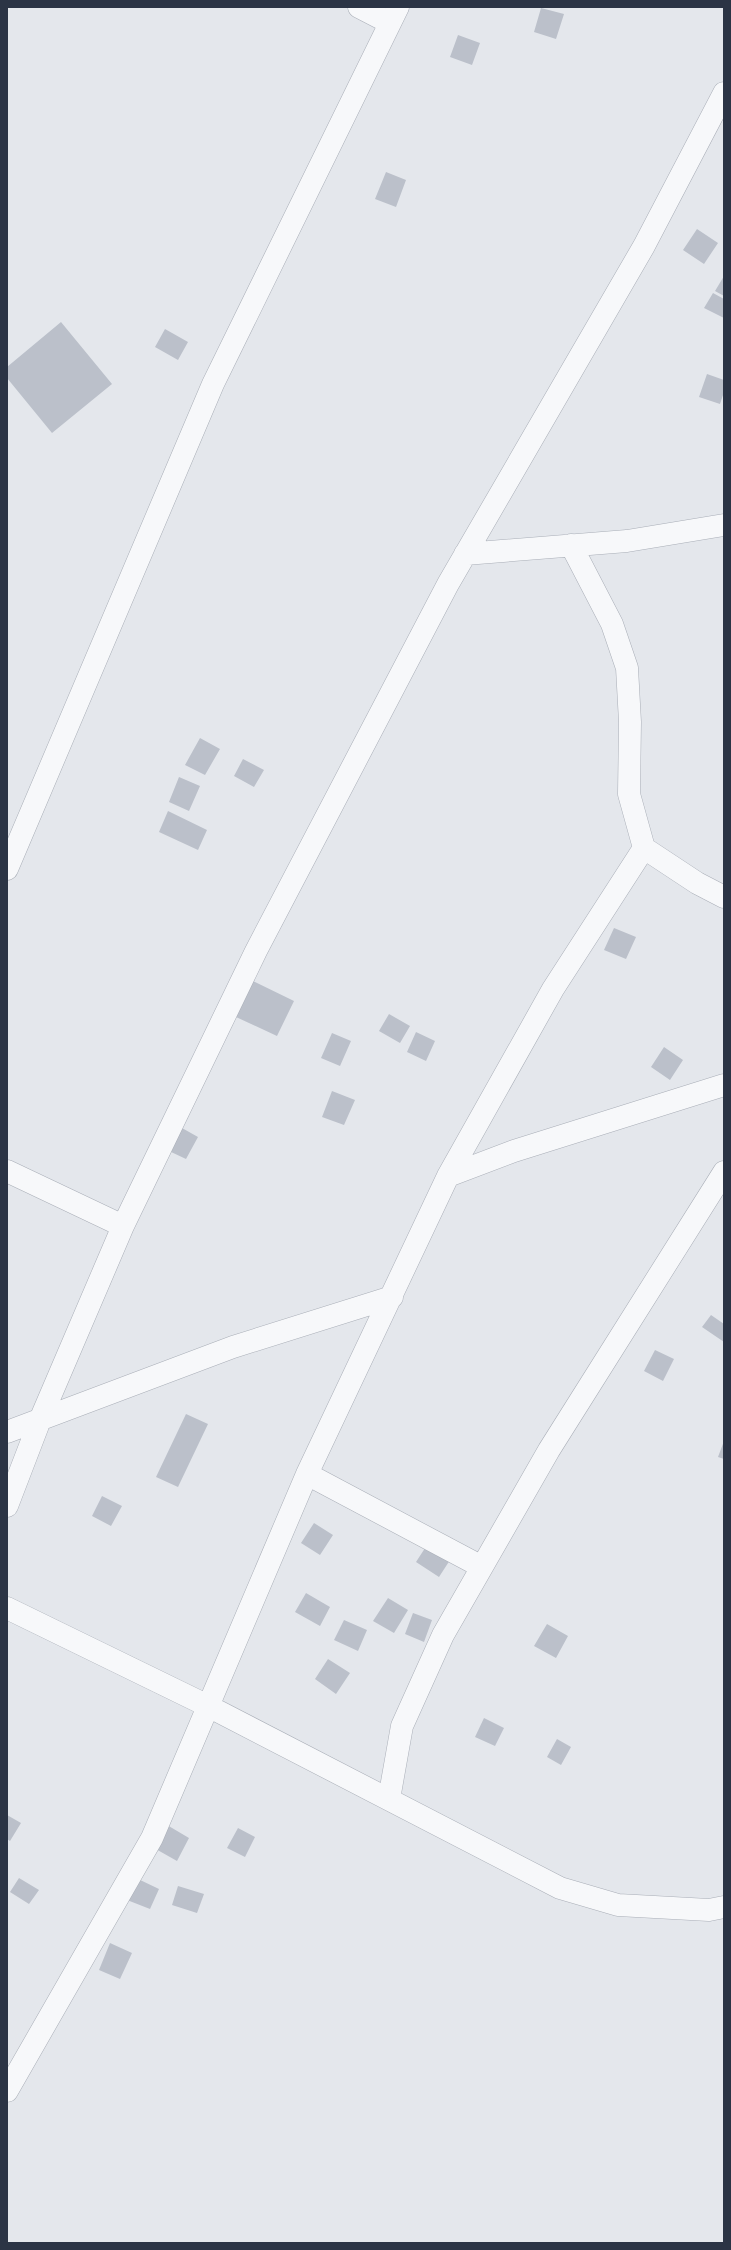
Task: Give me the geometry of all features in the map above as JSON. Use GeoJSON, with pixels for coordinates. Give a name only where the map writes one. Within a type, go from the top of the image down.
{"type":"FeatureCollection","features":[{"type":"Feature","properties":{"kind":"street"},"geometry":{"type":"LineString","coordinates":[[7,869],[90,670],[213,384],[394,15],[359,7]]}},
{"type":"Feature","properties":{"kind":"street"},"geometry":{"type":"LineString","coordinates":[[7,1506],[40,1420],[123,1226],[256,951],[465,554],[644,246],[724,93]]}},
{"type":"Feature","properties":{"kind":"street"},"geometry":{"type":"LineString","coordinates":[[465,554],[627,541],[724,525]]}},
{"type":"Feature","properties":{"kind":"street"},"geometry":{"type":"LineString","coordinates":[[571,545],[612,624],[628,668],[630,722],[629,794],[644,848],[697,883],[724,897]]}},
{"type":"Feature","properties":{"kind":"street"},"geometry":{"type":"LineString","coordinates":[[7,2091],[152,1838],[307,1474],[448,1176],[553,990],[644,848]]}},
{"type":"Feature","properties":{"kind":"street"},"geometry":{"type":"LineString","coordinates":[[448,1176],[514,1151],[724,1085]]}},
{"type":"Feature","properties":{"kind":"street"},"geometry":{"type":"LineString","coordinates":[[7,1171],[123,1226]]}},
{"type":"Feature","properties":{"kind":"street"},"geometry":{"type":"LineString","coordinates":[[389,1799],[402,1726],[443,1635],[549,1450],[724,1172]]}},
{"type":"Feature","properties":{"kind":"street"},"geometry":{"type":"LineString","coordinates":[[7,1432],[233,1347],[392,1297]]}},
{"type":"Feature","properties":{"kind":"street"},"geometry":{"type":"LineString","coordinates":[[307,1474],[482,1567]]}},
{"type":"Feature","properties":{"kind":"street"},"geometry":{"type":"LineString","coordinates":[[7,1608],[208,1706],[560,1888],[618,1905],[709,1910],[724,1907]]}},
{"type":"Feature","properties":{"kind":"building"},"geometry":{"type":"Polygon","coordinates":[[[541,8],[564,14],[556,39],[534,32],[541,8]]]}},
{"type":"Feature","properties":{"kind":"building"},"geometry":{"type":"Polygon","coordinates":[[[458,35],[480,43],[472,65],[450,57],[458,35]]]}},
{"type":"Feature","properties":{"kind":"building"},"geometry":{"type":"Polygon","coordinates":[[[386,172],[406,180],[396,207],[375,199],[386,172]]]}},
{"type":"Feature","properties":{"kind":"building"},"geometry":{"type":"Polygon","coordinates":[[[697,229],[718,243],[704,264],[683,250],[697,229]]]}},
{"type":"Feature","properties":{"kind":"building"},"geometry":{"type":"Polygon","coordinates":[[[724,276],[724,296],[715,291],[724,276]]]}},
{"type":"Feature","properties":{"kind":"building"},"geometry":{"type":"Polygon","coordinates":[[[713,293],[724,299],[724,318],[704,308],[713,293]]]}},
{"type":"Feature","properties":{"kind":"building"},"geometry":{"type":"Polygon","coordinates":[[[61,322],[112,384],[52,433],[7,378],[7,367],[61,322]]]}},
{"type":"Feature","properties":{"kind":"building"},"geometry":{"type":"Polygon","coordinates":[[[165,329],[188,342],[178,360],[155,347],[165,329]]]}},
{"type":"Feature","properties":{"kind":"building"},"geometry":{"type":"Polygon","coordinates":[[[707,374],[724,380],[724,392],[720,404],[699,397],[707,374]]]}},
{"type":"Feature","properties":{"kind":"building"},"geometry":{"type":"Polygon","coordinates":[[[200,738],[220,749],[205,775],[185,765],[200,738]]]}},
{"type":"Feature","properties":{"kind":"building"},"geometry":{"type":"Polygon","coordinates":[[[243,759],[264,770],[254,787],[234,776],[243,759]]]}},
{"type":"Feature","properties":{"kind":"building"},"geometry":{"type":"Polygon","coordinates":[[[179,777],[200,786],[189,811],[169,802],[179,777]]]}},
{"type":"Feature","properties":{"kind":"building"},"geometry":{"type":"Polygon","coordinates":[[[168,811],[207,830],[198,850],[159,832],[168,811]]]}},
{"type":"Feature","properties":{"kind":"building"},"geometry":{"type":"Polygon","coordinates":[[[614,928],[636,937],[626,959],[604,950],[614,928]]]}},
{"type":"Feature","properties":{"kind":"building"},"geometry":{"type":"Polygon","coordinates":[[[253,981],[294,1001],[277,1036],[236,1017],[253,981]]]}},
{"type":"Feature","properties":{"kind":"building"},"geometry":{"type":"Polygon","coordinates":[[[389,1014],[410,1026],[400,1043],[379,1031],[389,1014]]]}},
{"type":"Feature","properties":{"kind":"building"},"geometry":{"type":"Polygon","coordinates":[[[416,1032],[435,1041],[426,1061],[407,1052],[416,1032]]]}},
{"type":"Feature","properties":{"kind":"building"},"geometry":{"type":"Polygon","coordinates":[[[332,1033],[351,1041],[340,1066],[321,1058],[332,1033]]]}},
{"type":"Feature","properties":{"kind":"building"},"geometry":{"type":"Polygon","coordinates":[[[664,1047],[683,1060],[670,1080],[651,1067],[664,1047]]]}},
{"type":"Feature","properties":{"kind":"building"},"geometry":{"type":"Polygon","coordinates":[[[332,1091],[355,1100],[344,1125],[322,1117],[332,1091]]]}},
{"type":"Feature","properties":{"kind":"building"},"geometry":{"type":"Polygon","coordinates":[[[182,1128],[198,1137],[186,1159],[169,1151],[182,1128]]]}},
{"type":"Feature","properties":{"kind":"building"},"geometry":{"type":"Polygon","coordinates":[[[711,1315],[724,1324],[724,1342],[702,1327],[711,1315]]]}},
{"type":"Feature","properties":{"kind":"building"},"geometry":{"type":"Polygon","coordinates":[[[655,1350],[674,1359],[663,1381],[644,1371],[655,1350]]]}},
{"type":"Feature","properties":{"kind":"building"},"geometry":{"type":"Polygon","coordinates":[[[186,1414],[208,1424],[178,1487],[156,1477],[186,1414]]]}},
{"type":"Feature","properties":{"kind":"building"},"geometry":{"type":"Polygon","coordinates":[[[724,1441],[724,1459],[718,1457],[724,1441]]]}},
{"type":"Feature","properties":{"kind":"building"},"geometry":{"type":"Polygon","coordinates":[[[102,1496],[122,1506],[111,1526],[92,1516],[102,1496]]]}},
{"type":"Feature","properties":{"kind":"building"},"geometry":{"type":"Polygon","coordinates":[[[314,1523],[333,1535],[320,1555],[301,1543],[314,1523]]]}},
{"type":"Feature","properties":{"kind":"building"},"geometry":{"type":"Polygon","coordinates":[[[427,1545],[450,1560],[439,1577],[416,1562],[427,1545]]]}},
{"type":"Feature","properties":{"kind":"building"},"geometry":{"type":"Polygon","coordinates":[[[306,1593],[330,1607],[320,1626],[295,1612],[306,1593]]]}},
{"type":"Feature","properties":{"kind":"building"},"geometry":{"type":"Polygon","coordinates":[[[388,1598],[408,1610],[394,1633],[373,1621],[388,1598]]]}},
{"type":"Feature","properties":{"kind":"building"},"geometry":{"type":"Polygon","coordinates":[[[413,1613],[432,1620],[424,1642],[405,1634],[413,1613]]]}},
{"type":"Feature","properties":{"kind":"building"},"geometry":{"type":"Polygon","coordinates":[[[344,1620],[367,1630],[358,1651],[334,1640],[344,1620]]]}},
{"type":"Feature","properties":{"kind":"building"},"geometry":{"type":"Polygon","coordinates":[[[547,1624],[568,1636],[556,1658],[534,1646],[547,1624]]]}},
{"type":"Feature","properties":{"kind":"building"},"geometry":{"type":"Polygon","coordinates":[[[328,1659],[350,1673],[336,1694],[315,1679],[328,1659]]]}},
{"type":"Feature","properties":{"kind":"building"},"geometry":{"type":"Polygon","coordinates":[[[484,1718],[504,1728],[495,1746],[475,1737],[484,1718]]]}},
{"type":"Feature","properties":{"kind":"building"},"geometry":{"type":"Polygon","coordinates":[[[557,1739],[571,1747],[561,1765],[547,1757],[557,1739]]]}},
{"type":"Feature","properties":{"kind":"building"},"geometry":{"type":"Polygon","coordinates":[[[7,1815],[21,1823],[10,1841],[7,1839],[7,1815]]]}},
{"type":"Feature","properties":{"kind":"building"},"geometry":{"type":"Polygon","coordinates":[[[167,1825],[189,1838],[177,1861],[154,1848],[167,1825]]]}},
{"type":"Feature","properties":{"kind":"building"},"geometry":{"type":"Polygon","coordinates":[[[238,1828],[255,1837],[245,1857],[227,1848],[238,1828]]]}},
{"type":"Feature","properties":{"kind":"building"},"geometry":{"type":"Polygon","coordinates":[[[19,1878],[39,1890],[29,1904],[10,1892],[19,1878]]]}},
{"type":"Feature","properties":{"kind":"building"},"geometry":{"type":"Polygon","coordinates":[[[136,1878],[159,1889],[150,1909],[127,1900],[136,1878]]]}},
{"type":"Feature","properties":{"kind":"building"},"geometry":{"type":"Polygon","coordinates":[[[178,1886],[204,1894],[197,1913],[172,1905],[178,1886]]]}},
{"type":"Feature","properties":{"kind":"building"},"geometry":{"type":"Polygon","coordinates":[[[110,1943],[132,1953],[120,1979],[99,1970],[110,1943]]]}}]}
